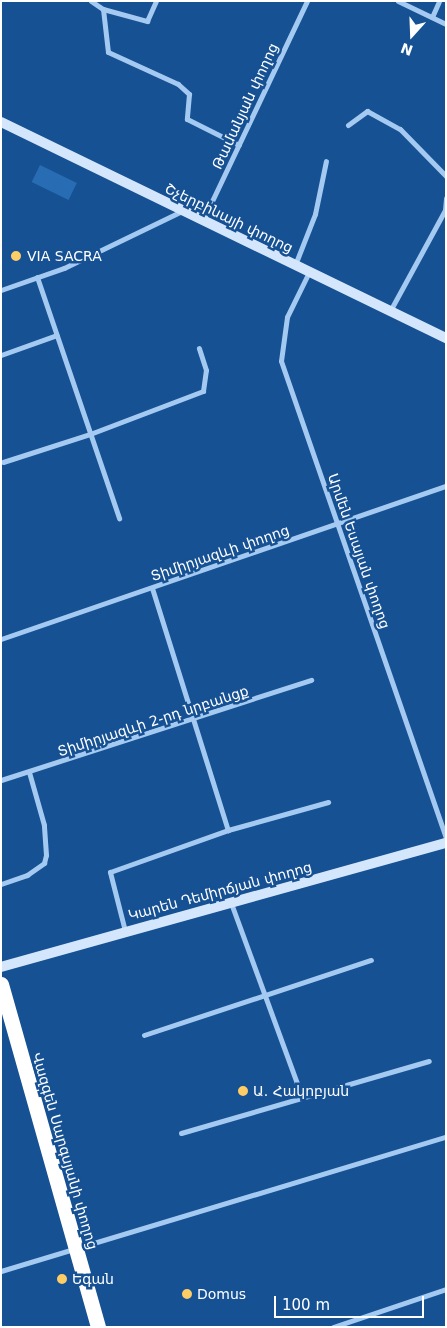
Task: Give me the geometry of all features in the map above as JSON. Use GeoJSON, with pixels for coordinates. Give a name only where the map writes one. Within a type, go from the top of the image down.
{"type":"FeatureCollection","features":[{"type":"Feature","properties":{"kind":"highway","name":"Վազգեն Սարգսյանի փողոց"},"geometry":{"type":"LineString","coordinates":[[1,984],[98,1327]]}},
{"type":"Feature","properties":{"kind":"street"},"geometry":{"type":"LineString","coordinates":[[91,1],[103,10],[147,21],[156,1]]}},
{"type":"Feature","properties":{"kind":"street","name":"Թամանյան փողոց"},"geometry":{"type":"LineString","coordinates":[[203,221],[307,1]]}},
{"type":"Feature","properties":{"kind":"street"},"geometry":{"type":"LineString","coordinates":[[398,1],[446,24]]}},
{"type":"Feature","properties":{"kind":"street"},"geometry":{"type":"LineString","coordinates":[[432,17],[439,1]]}},
{"type":"Feature","properties":{"kind":"street"},"geometry":{"type":"LineString","coordinates":[[103,10],[108,52],[178,84],[189,94],[187,119],[239,145]]}},
{"type":"Feature","properties":{"kind":"street"},"geometry":{"type":"LineString","coordinates":[[348,125],[367,111],[400,129],[446,176]]}},
{"type":"Feature","properties":{"kind":"street","name":"Շչերբինայի փողոց"},"geometry":{"type":"LineString","coordinates":[[1,122],[446,338]]}},
{"type":"Feature","properties":{"kind":"street"},"geometry":{"type":"LineString","coordinates":[[295,265],[316,214],[326,161]]}},
{"type":"Feature","properties":{"kind":"street"},"geometry":{"type":"LineString","coordinates":[[390,311],[444,210],[446,198]]}},
{"type":"Feature","properties":{"kind":"street"},"geometry":{"type":"LineString","coordinates":[[1,290],[64,268],[182,211]]}},
{"type":"Feature","properties":{"kind":"street","name":"Արմեն Եսայան փողոց"},"geometry":{"type":"LineString","coordinates":[[310,272],[286,317],[281,361],[339,524],[446,838]]}},
{"type":"Feature","properties":{"kind":"street"},"geometry":{"type":"LineString","coordinates":[[37,277],[119,518]]}},
{"type":"Feature","properties":{"kind":"street"},"geometry":{"type":"LineString","coordinates":[[1,355],[57,335]]}},
{"type":"Feature","properties":{"kind":"street"},"geometry":{"type":"LineString","coordinates":[[2,462],[90,434],[203,392],[206,370],[199,348]]}},
{"type":"Feature","properties":{"kind":"street","name":"Տիմիրյազևի փողոց"},"geometry":{"type":"LineString","coordinates":[[1,639],[446,486]]}},
{"type":"Feature","properties":{"kind":"street"},"geometry":{"type":"LineString","coordinates":[[152,588],[228,830]]}},
{"type":"Feature","properties":{"kind":"street","name":"Տիմիրյազևի 2-րդ նրբանցք"},"geometry":{"type":"LineString","coordinates":[[1,780],[195,720],[311,680]]}},
{"type":"Feature","properties":{"kind":"street"},"geometry":{"type":"LineString","coordinates":[[1,884],[27,875],[44,863],[46,855],[44,825],[29,772]]}},
{"type":"Feature","properties":{"kind":"street"},"geometry":{"type":"LineString","coordinates":[[125,931],[110,872],[228,830],[328,802]]}},
{"type":"Feature","properties":{"kind":"street","name":"Կարեն Դեմիրճյան փողոց"},"geometry":{"type":"LineString","coordinates":[[1,967],[446,843]]}},
{"type":"Feature","properties":{"kind":"street"},"geometry":{"type":"LineString","coordinates":[[230,903],[302,1097]]}},
{"type":"Feature","properties":{"kind":"street"},"geometry":{"type":"LineString","coordinates":[[144,1035],[370,960]]}},
{"type":"Feature","properties":{"kind":"street"},"geometry":{"type":"LineString","coordinates":[[181,1133],[429,1061]]}},
{"type":"Feature","properties":{"kind":"street"},"geometry":{"type":"LineString","coordinates":[[1,1271],[446,1137]]}},
{"type":"Feature","properties":{"kind":"street"},"geometry":{"type":"LineString","coordinates":[[333,1327],[445,1291]]}},
{"type":"Feature","properties":{"kind":"shaded area"},"geometry":{"type":"Polygon","coordinates":[[[40,165],[77,183],[69,200],[32,182],[40,165]]]}},
{"type":"Feature","properties":{"kind":"place","name":"VIA SACRA"},"geometry":{"type":"Point","coordinates":[16,256]}},
{"type":"Feature","properties":{"kind":"place","name":"Ա. Հակոբյան"},"geometry":{"type":"Point","coordinates":[243,1091]}},
{"type":"Feature","properties":{"kind":"place","name":"Եգան"},"geometry":{"type":"Point","coordinates":[62,1279]}},
{"type":"Feature","properties":{"kind":"place","name":"Domus"},"geometry":{"type":"Point","coordinates":[187,1294]}}]}
